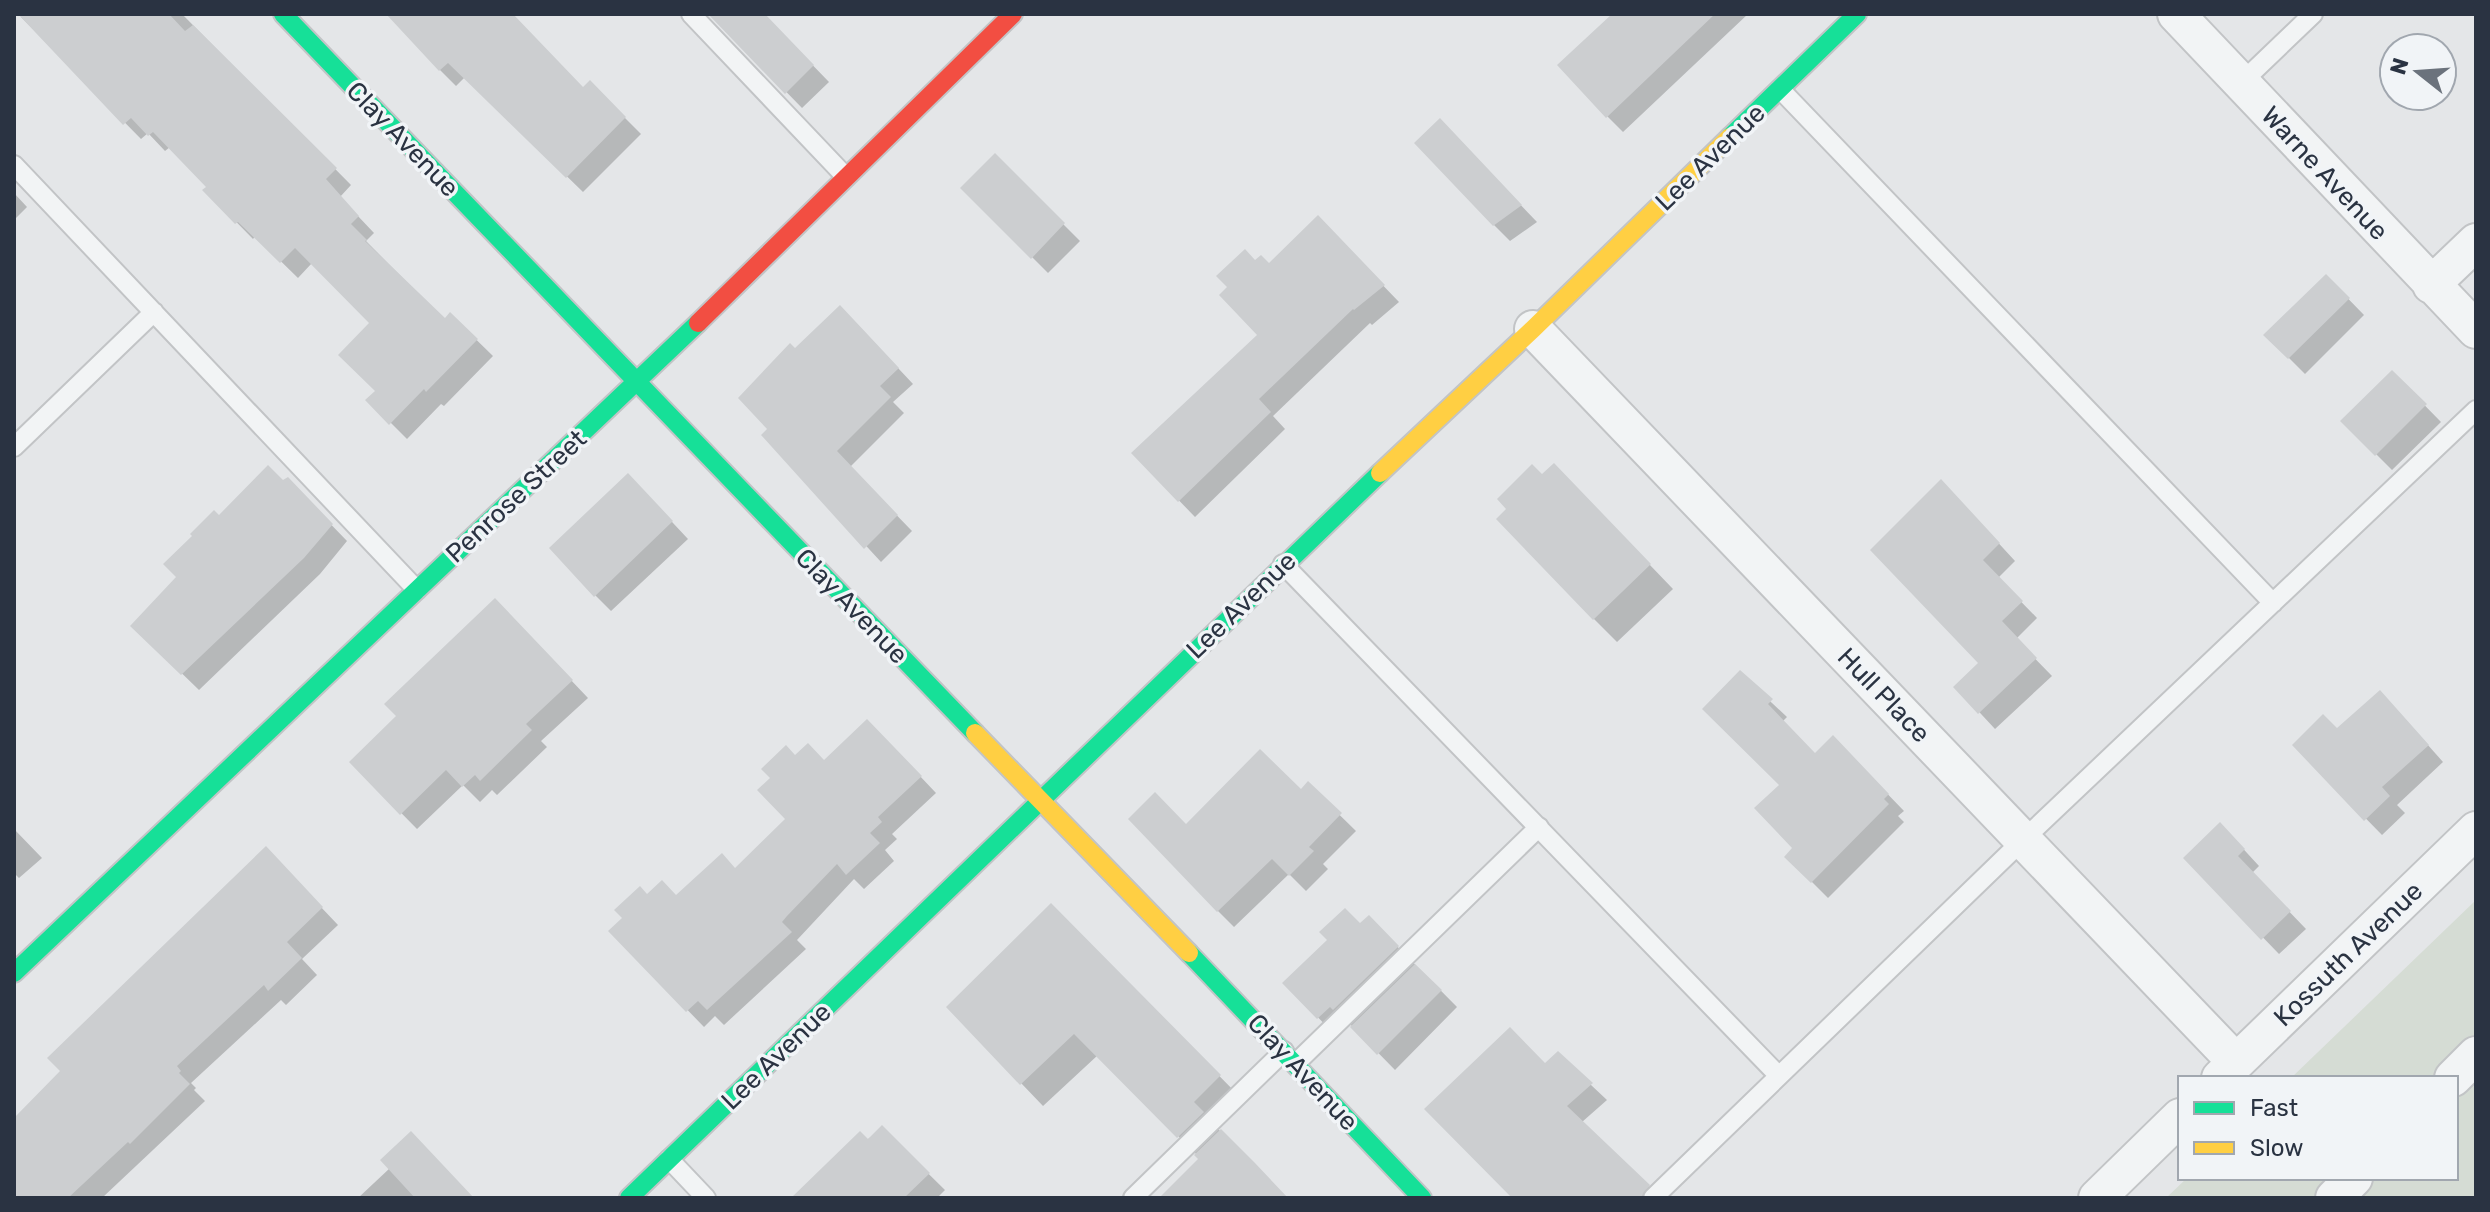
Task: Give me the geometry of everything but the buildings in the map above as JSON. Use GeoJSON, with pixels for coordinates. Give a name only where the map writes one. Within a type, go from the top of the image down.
{"type":"FeatureCollection","features":[{"type":"Feature","properties":{"kind":"street","name":"Clay Avenue"},"geometry":{"type":"LineString","coordinates":[[283,14],[1290,1057],[1422,1198]]}},
{"type":"Feature","properties":{"kind":"street","name":"Penrose Street"},"geometry":{"type":"LineString","coordinates":[[14,973],[636,383],[1013,14]]}},
{"type":"Feature","properties":{"kind":"street","name":"Lee Avenue"},"geometry":{"type":"LineString","coordinates":[[629,1198],[1283,564],[1533,329],[1857,14]]}},
{"type":"Feature","properties":{"kind":"street","name":"Warne Avenue"},"geometry":{"type":"LineString","coordinates":[[2176,14],[2476,330]]}},
{"type":"Feature","properties":{"kind":"street"},"geometry":{"type":"LineString","coordinates":[[2431,285],[2476,242]]}},
{"type":"Feature","properties":{"kind":"street","name":"Hull Place"},"geometry":{"type":"LineString","coordinates":[[1533,329],[2023,840],[2228,1070]]}},
{"type":"Feature","properties":{"kind":"street","name":"Kossuth Avenue"},"geometry":{"type":"LineString","coordinates":[[2228,1070],[2476,830]]}},
{"type":"Feature","properties":{"kind":"street"},"geometry":{"type":"LineString","coordinates":[[2455,1076],[2476,1055]]}},
{"type":"Feature","properties":{"kind":"street"},"geometry":{"type":"LineString","coordinates":[[2097,1198],[2178,1119]]}},
{"type":"Feature","properties":{"kind":"street"},"geometry":{"type":"LineString","coordinates":[[2334,1198],[2352,1180]]}},
{"type":"Feature","properties":{"kind":"lane"},"geometry":{"type":"LineString","coordinates":[[691,14],[847,177]]}},
{"type":"Feature","properties":{"kind":"lane"},"geometry":{"type":"LineString","coordinates":[[2241,83],[2313,14]]}},
{"type":"Feature","properties":{"kind":"lane"},"geometry":{"type":"LineString","coordinates":[[1780,89],[2273,603]]}},
{"type":"Feature","properties":{"kind":"lane"},"geometry":{"type":"LineString","coordinates":[[14,165],[417,590]]}},
{"type":"Feature","properties":{"kind":"lane"},"geometry":{"type":"LineString","coordinates":[[14,447],[154,312]]}},
{"type":"Feature","properties":{"kind":"lane"},"geometry":{"type":"LineString","coordinates":[[1653,1198],[2023,840],[2476,410]]}},
{"type":"Feature","properties":{"kind":"lane"},"geometry":{"type":"LineString","coordinates":[[1283,564],[1779,1076]]}},
{"type":"Feature","properties":{"kind":"lane"},"geometry":{"type":"LineString","coordinates":[[1133,1198],[1539,827]]}},
{"type":"Feature","properties":{"kind":"lane"},"geometry":{"type":"LineString","coordinates":[[669,1159],[706,1198]]}},
{"type":"Feature","properties":{"kind":"shaded area"},"geometry":{"type":"Polygon","coordinates":[[[2476,900],[2476,1198],[2166,1198],[2185,1180],[2458,1180],[2458,1076],[2293,1076],[2476,900]]]}},
{"type":"Feature","properties":{"kind":"traffic: fast"},"geometry":{"type":"LineString","coordinates":[[283,14],[975,733]]}},
{"type":"Feature","properties":{"kind":"traffic: fast"},"geometry":{"type":"LineString","coordinates":[[1730,137],[1857,14]]}},
{"type":"Feature","properties":{"kind":"traffic: fast"},"geometry":{"type":"LineString","coordinates":[[14,973],[698,323]]}},
{"type":"Feature","properties":{"kind":"traffic: fast"},"geometry":{"type":"LineString","coordinates":[[629,1198],[1380,473]]}},
{"type":"Feature","properties":{"kind":"traffic: fast"},"geometry":{"type":"LineString","coordinates":[[1189,953],[1422,1198]]}},
{"type":"Feature","properties":{"kind":"traffic: slow"},"geometry":{"type":"LineString","coordinates":[[1380,473],[1730,137]]}},
{"type":"Feature","properties":{"kind":"traffic: slow"},"geometry":{"type":"LineString","coordinates":[[975,733],[1189,953]]}},
{"type":"Feature","properties":{"kind":"traffic: jam"},"geometry":{"type":"LineString","coordinates":[[698,323],[1013,14]]}}]}
